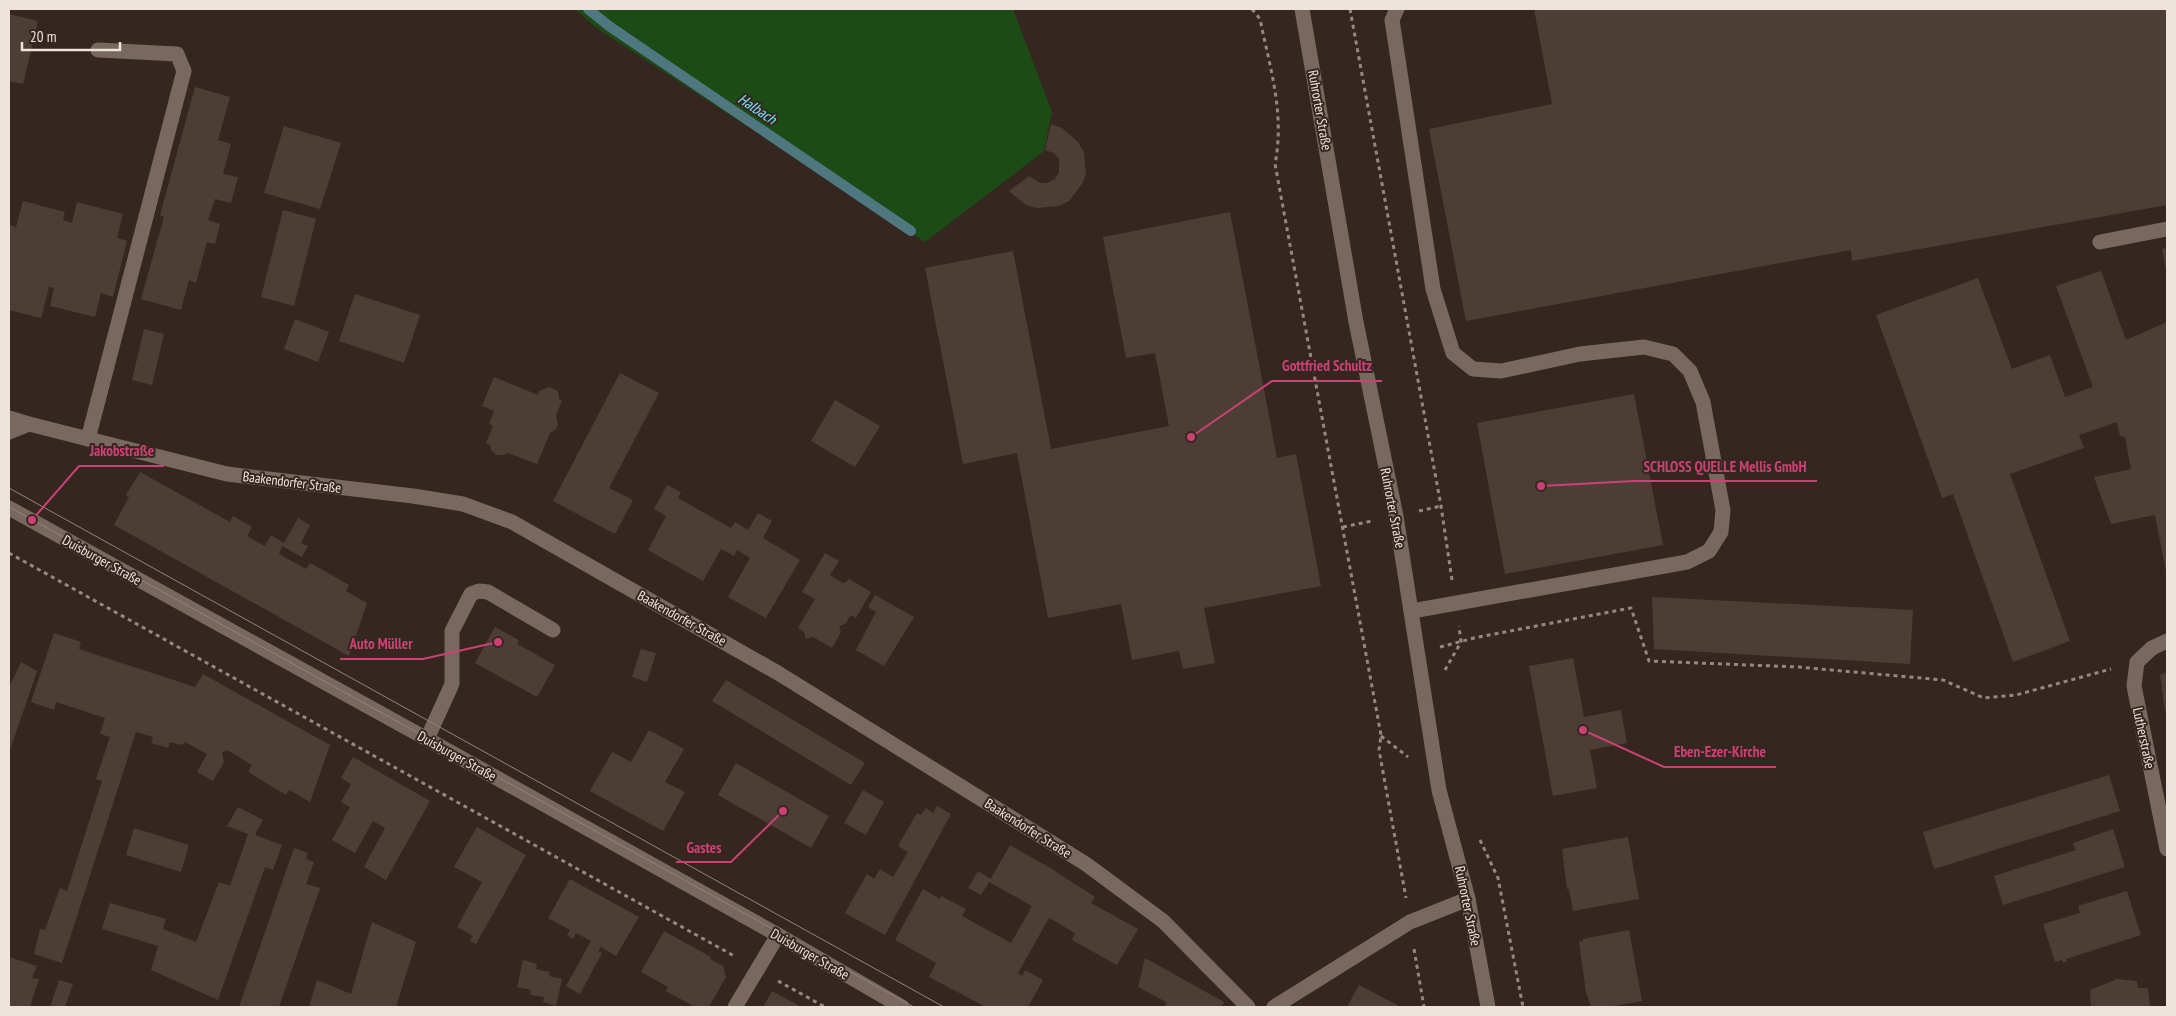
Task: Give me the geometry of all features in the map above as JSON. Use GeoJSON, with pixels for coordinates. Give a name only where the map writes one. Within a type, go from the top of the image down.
{"type":"FeatureCollection","features":[{"type":"Feature","properties":{"kind":"street","name":"Ruhrorter Straße"},"geometry":{"type":"LineString","coordinates":[[1302,9],[1356,322],[1396,516],[1439,790],[1468,899],[1488,1007]]}},
{"type":"Feature","properties":{"kind":"street"},"geometry":{"type":"LineString","coordinates":[[1397,9],[1392,20],[1433,289],[1454,354],[1473,369],[1500,371],[1580,354],[1644,347],[1673,354],[1690,371],[1703,402],[1723,510],[1721,532],[1709,551],[1687,562],[1412,611]]}},
{"type":"Feature","properties":{"kind":"street"},"geometry":{"type":"LineString","coordinates":[[88,439],[184,71],[177,54],[98,50]]}},
{"type":"Feature","properties":{"kind":"street"},"geometry":{"type":"LineString","coordinates":[[2100,242],[2167,229]]}},
{"type":"Feature","properties":{"kind":"street","name":"Baakendorfer Straße"},"geometry":{"type":"LineString","coordinates":[[9,418],[227,474],[412,496],[463,504],[512,522],[778,673],[1086,864],[1163,920],[1248,1007]]}},
{"type":"Feature","properties":{"kind":"street"},"geometry":{"type":"LineString","coordinates":[[9,432],[29,424]]}},
{"type":"Feature","properties":{"kind":"street","name":"Duisburger Straße"},"geometry":{"type":"LineString","coordinates":[[9,508],[778,935],[902,1007]]}},
{"type":"Feature","properties":{"kind":"street"},"geometry":{"type":"LineString","coordinates":[[427,739],[452,684],[452,631],[471,594],[479,591],[488,592],[553,630]]}},
{"type":"Feature","properties":{"kind":"street"},"geometry":{"type":"LineString","coordinates":[[2137,662],[2152,648],[2167,641]]}},
{"type":"Feature","properties":{"kind":"street","name":"Lutherstraße"},"geometry":{"type":"LineString","coordinates":[[2137,662],[2134,686],[2167,849]]}},
{"type":"Feature","properties":{"kind":"street"},"geometry":{"type":"LineString","coordinates":[[1274,1007],[1410,922],[1468,899]]}},
{"type":"Feature","properties":{"kind":"street"},"geometry":{"type":"LineString","coordinates":[[735,1007],[778,935]]}},
{"type":"Feature","properties":{"kind":"path"},"geometry":{"type":"LineString","coordinates":[[1252,9],[1260,19],[1279,115],[1279,142],[1274,164],[1381,735],[1379,750],[1424,1007]]}},
{"type":"Feature","properties":{"kind":"path"},"geometry":{"type":"LineString","coordinates":[[1350,9],[1441,506],[1456,602],[1461,642],[1444,673]]}},
{"type":"Feature","properties":{"kind":"path"},"geometry":{"type":"LineString","coordinates":[[9,553],[825,1007]]}},
{"type":"Feature","properties":{"kind":"path"},"geometry":{"type":"LineString","coordinates":[[1418,652],[1631,608],[1650,661],[1798,667],[1943,680],[1984,698],[2016,695],[2137,662]]}},
{"type":"Feature","properties":{"kind":"path"},"geometry":{"type":"LineString","coordinates":[[1479,839],[1498,878],[1523,1007]]}},
{"type":"Feature","properties":{"kind":"green space"},"geometry":{"type":"Polygon","coordinates":[[[575,9],[1013,9],[1052,112],[1044,151],[925,242],[595,27],[575,9]]]}},
{"type":"Feature","properties":{"kind":"building"},"geometry":{"type":"Polygon","coordinates":[[[1534,9],[2167,9],[2167,205],[1852,261],[1851,250],[1466,321],[1429,129],[1552,104],[1534,9]]]}},
{"type":"Feature","properties":{"kind":"building"},"geometry":{"type":"Polygon","coordinates":[[[9,14],[38,21],[23,84],[9,81],[9,14]]]}},
{"type":"Feature","properties":{"kind":"building"},"geometry":{"type":"Polygon","coordinates":[[[195,87],[230,97],[218,140],[231,144],[223,174],[238,177],[231,203],[215,199],[208,220],[220,224],[215,244],[207,242],[196,283],[189,280],[181,310],[141,299],[164,217],[160,215],[195,87]]]}},
{"type":"Feature","properties":{"kind":"building"},"geometry":{"type":"Polygon","coordinates":[[[1051,124],[1062,128],[1078,142],[1084,152],[1086,174],[1082,184],[1069,201],[1059,206],[1037,208],[1026,205],[1009,191],[1029,176],[1040,183],[1047,183],[1055,179],[1059,172],[1059,159],[1054,153],[1045,150],[1051,124]]]}},
{"type":"Feature","properties":{"kind":"building"},"geometry":{"type":"Polygon","coordinates":[[[284,126],[341,143],[320,209],[264,193],[284,126]]]}},
{"type":"Feature","properties":{"kind":"building"},"geometry":{"type":"Polygon","coordinates":[[[23,201],[65,212],[63,220],[72,223],[77,202],[123,214],[117,238],[127,241],[113,297],[101,293],[95,317],[50,306],[54,288],[49,287],[41,318],[9,310],[9,225],[16,227],[23,201]]]}},
{"type":"Feature","properties":{"kind":"building"},"geometry":{"type":"Polygon","coordinates":[[[283,210],[316,219],[294,306],[261,297],[283,210]]]}},
{"type":"Feature","properties":{"kind":"building"},"geometry":{"type":"Polygon","coordinates":[[[1230,212],[1277,458],[1296,454],[1321,586],[1204,608],[1215,663],[1183,669],[1179,651],[1132,660],[1121,604],[1048,618],[1017,453],[963,464],[925,268],[1013,251],[1051,449],[1169,426],[1155,353],[1126,358],[1103,237],[1230,212]]]}},
{"type":"Feature","properties":{"kind":"building"},"geometry":{"type":"Polygon","coordinates":[[[2167,248],[2167,269],[2166,269],[2162,249],[2167,248]]]}},
{"type":"Feature","properties":{"kind":"building"},"geometry":{"type":"Polygon","coordinates":[[[2101,271],[2126,340],[2167,322],[2167,577],[2155,515],[2111,524],[2094,477],[2131,469],[2125,437],[2120,436],[2117,422],[2079,435],[2084,448],[2010,474],[2070,641],[2013,662],[1953,494],[1942,498],[1876,315],[1978,278],[2012,369],[2050,355],[2065,397],[2093,387],[2056,286],[2101,271]]]}},
{"type":"Feature","properties":{"kind":"building"},"geometry":{"type":"Polygon","coordinates":[[[355,294],[420,315],[404,363],[339,341],[355,294]]]}},
{"type":"Feature","properties":{"kind":"building"},"geometry":{"type":"Polygon","coordinates":[[[295,319],[329,332],[318,362],[284,349],[295,319]]]}},
{"type":"Feature","properties":{"kind":"building"},"geometry":{"type":"Polygon","coordinates":[[[144,329],[164,334],[152,385],[132,380],[144,329]]]}},
{"type":"Feature","properties":{"kind":"building"},"geometry":{"type":"Polygon","coordinates":[[[620,373],[659,393],[609,488],[633,500],[615,534],[553,501],[620,373]]]}},
{"type":"Feature","properties":{"kind":"building"},"geometry":{"type":"Polygon","coordinates":[[[494,377],[538,395],[539,391],[549,387],[558,391],[559,399],[562,400],[556,416],[558,425],[550,433],[537,464],[508,453],[496,455],[491,450],[490,445],[486,443],[493,426],[489,424],[494,411],[482,406],[494,377]]]}},
{"type":"Feature","properties":{"kind":"building"},"geometry":{"type":"Polygon","coordinates":[[[1634,394],[1663,545],[1505,574],[1477,423],[1634,394]]]}},
{"type":"Feature","properties":{"kind":"building"},"geometry":{"type":"Polygon","coordinates":[[[835,400],[880,426],[855,467],[811,441],[835,400]]]}},
{"type":"Feature","properties":{"kind":"building"},"geometry":{"type":"Polygon","coordinates":[[[140,472],[230,522],[233,516],[252,527],[247,536],[265,546],[271,535],[284,543],[298,518],[310,525],[301,543],[308,546],[302,557],[282,546],[279,554],[306,569],[310,563],[330,574],[349,585],[346,591],[367,603],[349,656],[114,525],[129,497],[126,495],[140,472]]]}},
{"type":"Feature","properties":{"kind":"building"},"geometry":{"type":"Polygon","coordinates":[[[667,485],[681,492],[678,498],[731,528],[735,522],[748,530],[758,513],[772,521],[763,538],[800,560],[766,618],[728,597],[750,558],[737,550],[734,556],[721,549],[703,581],[648,550],[666,516],[654,509],[667,485]]]}},
{"type":"Feature","properties":{"kind":"building"},"geometry":{"type":"Polygon","coordinates":[[[825,553],[839,561],[830,575],[843,583],[849,579],[871,592],[856,618],[851,615],[845,624],[839,626],[841,632],[832,648],[813,637],[806,639],[804,632],[798,628],[815,599],[802,592],[825,553]]]}},
{"type":"Feature","properties":{"kind":"building"},"geometry":{"type":"Polygon","coordinates":[[[875,595],[914,617],[884,666],[856,650],[876,612],[868,607],[875,595]]]}},
{"type":"Feature","properties":{"kind":"building"},"geometry":{"type":"Polygon","coordinates":[[[1652,597],[1913,610],[1910,664],[1654,649],[1652,597]]]}},
{"type":"Feature","properties":{"kind":"building"},"geometry":{"type":"Polygon","coordinates":[[[495,627],[519,640],[517,644],[555,665],[537,697],[475,663],[495,627]]]}},
{"type":"Feature","properties":{"kind":"building"},"geometry":{"type":"Polygon","coordinates":[[[54,633],[81,642],[79,649],[195,687],[203,674],[330,745],[310,802],[289,790],[286,795],[248,772],[252,765],[227,750],[222,753],[224,762],[213,781],[197,772],[207,754],[185,742],[182,745],[170,742],[168,748],[151,743],[153,737],[136,732],[62,963],[34,954],[40,929],[45,930],[60,888],[67,891],[102,781],[96,779],[110,737],[100,734],[105,718],[56,702],[54,710],[31,702],[54,633]]]}},
{"type":"Feature","properties":{"kind":"building"},"geometry":{"type":"Polygon","coordinates":[[[641,649],[656,653],[647,682],[632,677],[641,649]]]}},
{"type":"Feature","properties":{"kind":"building"},"geometry":{"type":"Polygon","coordinates":[[[1573,658],[1584,717],[1621,710],[1627,743],[1590,750],[1597,788],[1553,796],[1529,666],[1573,658]]]}},
{"type":"Feature","properties":{"kind":"building"},"geometry":{"type":"Polygon","coordinates":[[[21,662],[37,671],[9,753],[9,687],[21,662]]]}},
{"type":"Feature","properties":{"kind":"building"},"geometry":{"type":"Polygon","coordinates":[[[2167,673],[2167,711],[2165,711],[2160,674],[2167,673]]]}},
{"type":"Feature","properties":{"kind":"building"},"geometry":{"type":"Polygon","coordinates":[[[726,680],[865,763],[851,785],[712,701],[726,680]]]}},
{"type":"Feature","properties":{"kind":"building"},"geometry":{"type":"Polygon","coordinates":[[[649,730],[684,749],[665,782],[685,792],[663,831],[590,791],[612,752],[631,762],[649,730]]]}},
{"type":"Feature","properties":{"kind":"building"},"geometry":{"type":"Polygon","coordinates":[[[353,757],[430,801],[386,880],[364,867],[385,828],[373,821],[355,853],[332,840],[350,807],[341,802],[351,784],[341,778],[353,757]]]}},
{"type":"Feature","properties":{"kind":"building"},"geometry":{"type":"Polygon","coordinates":[[[736,763],[829,816],[811,848],[718,795],[736,763]]]}},
{"type":"Feature","properties":{"kind":"building"},"geometry":{"type":"Polygon","coordinates":[[[2109,775],[2120,811],[1934,869],[1923,832],[2109,775]]]}},
{"type":"Feature","properties":{"kind":"building"},"geometry":{"type":"Polygon","coordinates":[[[863,790],[884,802],[866,835],[844,823],[863,790]]]}},
{"type":"Feature","properties":{"kind":"building"},"geometry":{"type":"Polygon","coordinates":[[[937,806],[951,814],[885,935],[845,913],[867,874],[874,879],[880,869],[893,877],[908,852],[898,846],[917,813],[921,815],[926,808],[933,813],[937,806]]]}},
{"type":"Feature","properties":{"kind":"building"},"geometry":{"type":"Polygon","coordinates":[[[238,807],[263,820],[255,835],[282,845],[273,870],[265,867],[218,1000],[151,970],[158,946],[102,929],[110,903],[166,919],[163,929],[196,942],[219,882],[230,886],[248,834],[227,826],[238,807]]]}},
{"type":"Feature","properties":{"kind":"building"},"geometry":{"type":"Polygon","coordinates":[[[477,827],[526,855],[476,944],[470,941],[473,936],[457,927],[482,882],[454,867],[477,827]]]}},
{"type":"Feature","properties":{"kind":"building"},"geometry":{"type":"Polygon","coordinates":[[[134,828],[189,845],[181,872],[126,855],[134,828]]]}},
{"type":"Feature","properties":{"kind":"building"},"geometry":{"type":"Polygon","coordinates":[[[2113,829],[2125,867],[2003,905],[1994,876],[2076,850],[2073,843],[2113,829]]]}},
{"type":"Feature","properties":{"kind":"building"},"geometry":{"type":"Polygon","coordinates":[[[1628,837],[1639,899],[1573,911],[1569,889],[1567,889],[1562,849],[1628,837]]]}},
{"type":"Feature","properties":{"kind":"building"},"geometry":{"type":"Polygon","coordinates":[[[1010,845],[1095,897],[1091,903],[1138,929],[1117,965],[1072,940],[1075,933],[1049,918],[1018,973],[1022,976],[1025,970],[1043,980],[1028,1007],[986,1007],[929,977],[936,963],[895,940],[923,889],[940,899],[941,896],[966,909],[962,916],[1011,943],[1032,906],[989,882],[1010,845]]]}},
{"type":"Feature","properties":{"kind":"building"},"geometry":{"type":"Polygon","coordinates":[[[294,848],[308,853],[306,859],[314,862],[306,884],[320,888],[279,1007],[239,1007],[294,848]]]}},
{"type":"Feature","properties":{"kind":"building"},"geometry":{"type":"Polygon","coordinates":[[[978,871],[991,879],[981,895],[968,888],[978,871]]]}},
{"type":"Feature","properties":{"kind":"building"},"geometry":{"type":"Polygon","coordinates":[[[570,879],[639,917],[616,956],[601,947],[598,951],[602,953],[580,994],[566,986],[591,941],[576,933],[573,939],[567,935],[570,930],[548,918],[570,879]]]}},
{"type":"Feature","properties":{"kind":"building"},"geometry":{"type":"Polygon","coordinates":[[[2127,891],[2141,935],[2066,959],[2067,961],[2063,963],[2062,960],[2055,962],[2043,924],[2080,913],[2078,906],[2127,891]]]}},
{"type":"Feature","properties":{"kind":"building"},"geometry":{"type":"Polygon","coordinates":[[[372,922],[416,942],[396,1007],[309,1007],[317,980],[351,994],[372,922]]]}},
{"type":"Feature","properties":{"kind":"building"},"geometry":{"type":"Polygon","coordinates":[[[1629,930],[1642,1001],[1609,1007],[1591,1007],[1586,992],[1579,942],[1583,941],[1583,939],[1629,930]]]}},
{"type":"Feature","properties":{"kind":"building"},"geometry":{"type":"Polygon","coordinates":[[[664,931],[711,957],[710,959],[723,966],[726,977],[709,1007],[695,1007],[666,991],[668,987],[641,972],[664,931]]]}},
{"type":"Feature","properties":{"kind":"building"},"geometry":{"type":"Polygon","coordinates":[[[9,957],[37,966],[32,978],[39,979],[30,1007],[9,1007],[9,957]]]}},
{"type":"Feature","properties":{"kind":"building"},"geometry":{"type":"Polygon","coordinates":[[[1145,958],[1224,1002],[1221,1007],[1165,1007],[1166,1002],[1138,987],[1145,958]]]}},
{"type":"Feature","properties":{"kind":"building"},"geometry":{"type":"Polygon","coordinates":[[[523,960],[537,964],[536,969],[550,972],[549,976],[562,979],[556,1006],[543,1002],[544,997],[530,995],[531,990],[517,987],[523,960]]]}},
{"type":"Feature","properties":{"kind":"building"},"geometry":{"type":"Polygon","coordinates":[[[2117,979],[2137,981],[2138,988],[2148,988],[2150,1007],[2091,1007],[2090,990],[2117,979]]]}},
{"type":"Feature","properties":{"kind":"building"},"geometry":{"type":"Polygon","coordinates":[[[59,980],[73,984],[65,1007],[50,1007],[59,980]]]}},
{"type":"Feature","properties":{"kind":"building"},"geometry":{"type":"Polygon","coordinates":[[[1359,985],[1401,1007],[1347,1007],[1359,985]]]}},
{"type":"Feature","properties":{"kind":"building"},"geometry":{"type":"Polygon","coordinates":[[[772,991],[801,1007],[763,1007],[772,991]]]}},
{"type":"Feature","properties":{"kind":"waterway","name":"Halbach"},"geometry":{"type":"LineString","coordinates":[[588,9],[609,26],[911,231]]}},
{"type":"Feature","properties":{"kind":"tram line"},"geometry":{"type":"LineString","coordinates":[[9,488],[944,1007]]}},
{"type":"Feature","properties":{"kind":"tram line"},"geometry":{"type":"LineString","coordinates":[[9,507],[914,1007]]}},
{"type":"Feature","properties":{"kind":"place","name":"Gottfried Schultz"},"geometry":{"type":"Point","coordinates":[1191,437]}},
{"type":"Feature","properties":{"kind":"place","name":"SCHLOSS QUELLE Mellis GmbH"},"geometry":{"type":"Point","coordinates":[1541,486]}},
{"type":"Feature","properties":{"kind":"place","name":"Jakobstraße"},"geometry":{"type":"Point","coordinates":[32,520]}},
{"type":"Feature","properties":{"kind":"place","name":"Auto Müller"},"geometry":{"type":"Point","coordinates":[498,642]}},
{"type":"Feature","properties":{"kind":"place","name":"Eben-Ezer-Kirche"},"geometry":{"type":"Point","coordinates":[1583,730]}},
{"type":"Feature","properties":{"kind":"place","name":"Gastes"},"geometry":{"type":"Point","coordinates":[783,811]}}]}
